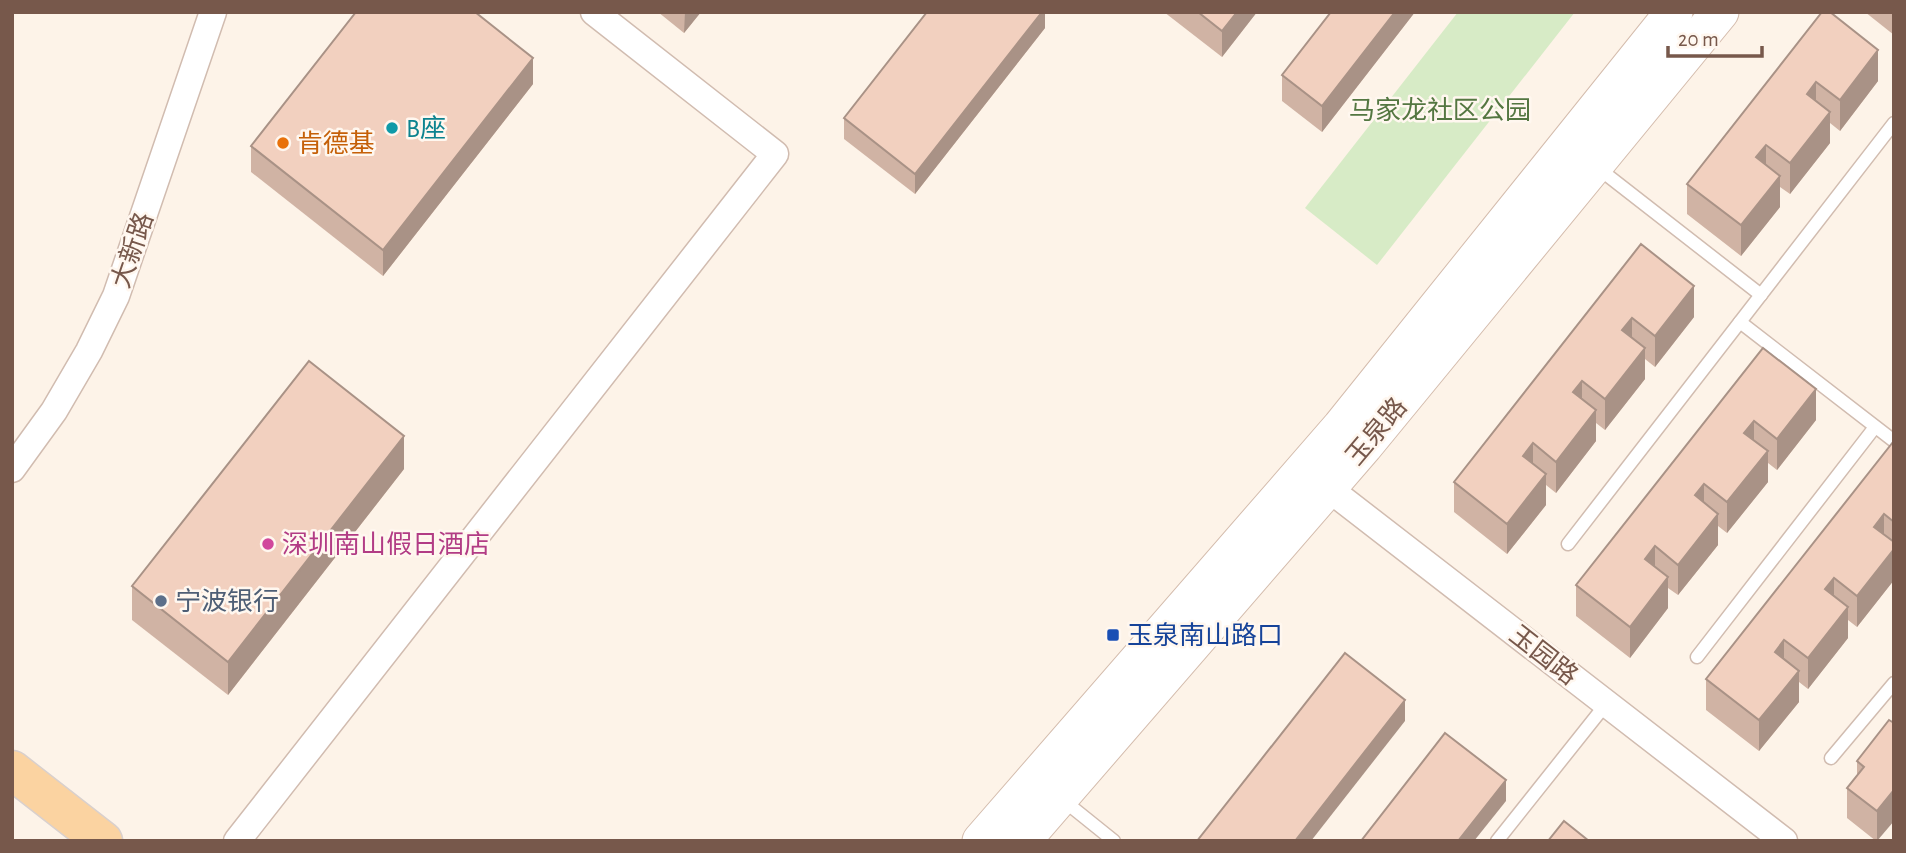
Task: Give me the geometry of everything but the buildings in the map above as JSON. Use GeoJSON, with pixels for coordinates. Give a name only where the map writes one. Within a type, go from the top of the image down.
{"type":"FeatureCollection","features":[{"type":"Feature","properties":{"kind":"main road"},"geometry":{"type":"LineString","coordinates":[[12,770],[103,841]]}},
{"type":"Feature","properties":{"kind":"street","name":"大新路"},"geometry":{"type":"LineString","coordinates":[[12,469],[54,411],[89,351],[116,296],[213,12]]}},
{"type":"Feature","properties":{"kind":"street"},"geometry":{"type":"LineString","coordinates":[[237,841],[775,154],[594,12]]}},
{"type":"Feature","properties":{"kind":"street","name":"玉泉路"},"geometry":{"type":"LineString","coordinates":[[1315,479],[1349,416],[1674,12]]}},
{"type":"Feature","properties":{"kind":"street","name":"玉泉路"},"geometry":{"type":"LineString","coordinates":[[981,841],[1047,788],[1315,479],[1595,165],[1720,12]]}},
{"type":"Feature","properties":{"kind":"street","name":"玉园路"},"geometry":{"type":"LineString","coordinates":[[1315,479],[1784,841]]}},
{"type":"Feature","properties":{"kind":"street","name":"玉泉路"},"geometry":{"type":"LineString","coordinates":[[1021,841],[1047,788]]}},
{"type":"Feature","properties":{"kind":"lane"},"geometry":{"type":"LineString","coordinates":[[1568,544],[1894,123]]}},
{"type":"Feature","properties":{"kind":"lane"},"geometry":{"type":"LineString","coordinates":[[1595,165],[1761,295]]}},
{"type":"Feature","properties":{"kind":"lane"},"geometry":{"type":"LineString","coordinates":[[1740,322],[1894,441]]}},
{"type":"Feature","properties":{"kind":"lane"},"geometry":{"type":"LineString","coordinates":[[1697,657],[1875,427]]}},
{"type":"Feature","properties":{"kind":"lane"},"geometry":{"type":"LineString","coordinates":[[1831,758],[1894,683]]}},
{"type":"Feature","properties":{"kind":"lane"},"geometry":{"type":"LineString","coordinates":[[1497,841],[1606,704]]}},
{"type":"Feature","properties":{"kind":"lane"},"geometry":{"type":"LineString","coordinates":[[1047,788],[1114,841]]}},
{"type":"Feature","properties":{"kind":"green space","name":"马家龙社区公园"},"geometry":{"type":"Polygon","coordinates":[[[1458,12],[1575,12],[1377,265],[1305,208],[1458,12]]]}},
{"type":"Feature","properties":{"kind":"place","name":"B座"},"geometry":{"type":"Point","coordinates":[392,128]}},
{"type":"Feature","properties":{"kind":"place","name":"肯德基"},"geometry":{"type":"Point","coordinates":[283,143]}},
{"type":"Feature","properties":{"kind":"place","name":"深圳南山假日酒店"},"geometry":{"type":"Point","coordinates":[268,544]}},
{"type":"Feature","properties":{"kind":"place","name":"宁波银行"},"geometry":{"type":"Point","coordinates":[161,601]}},
{"type":"Feature","properties":{"kind":"place","name":"玉泉南山路口"},"geometry":{"type":"Point","coordinates":[1113,635]}}]}
